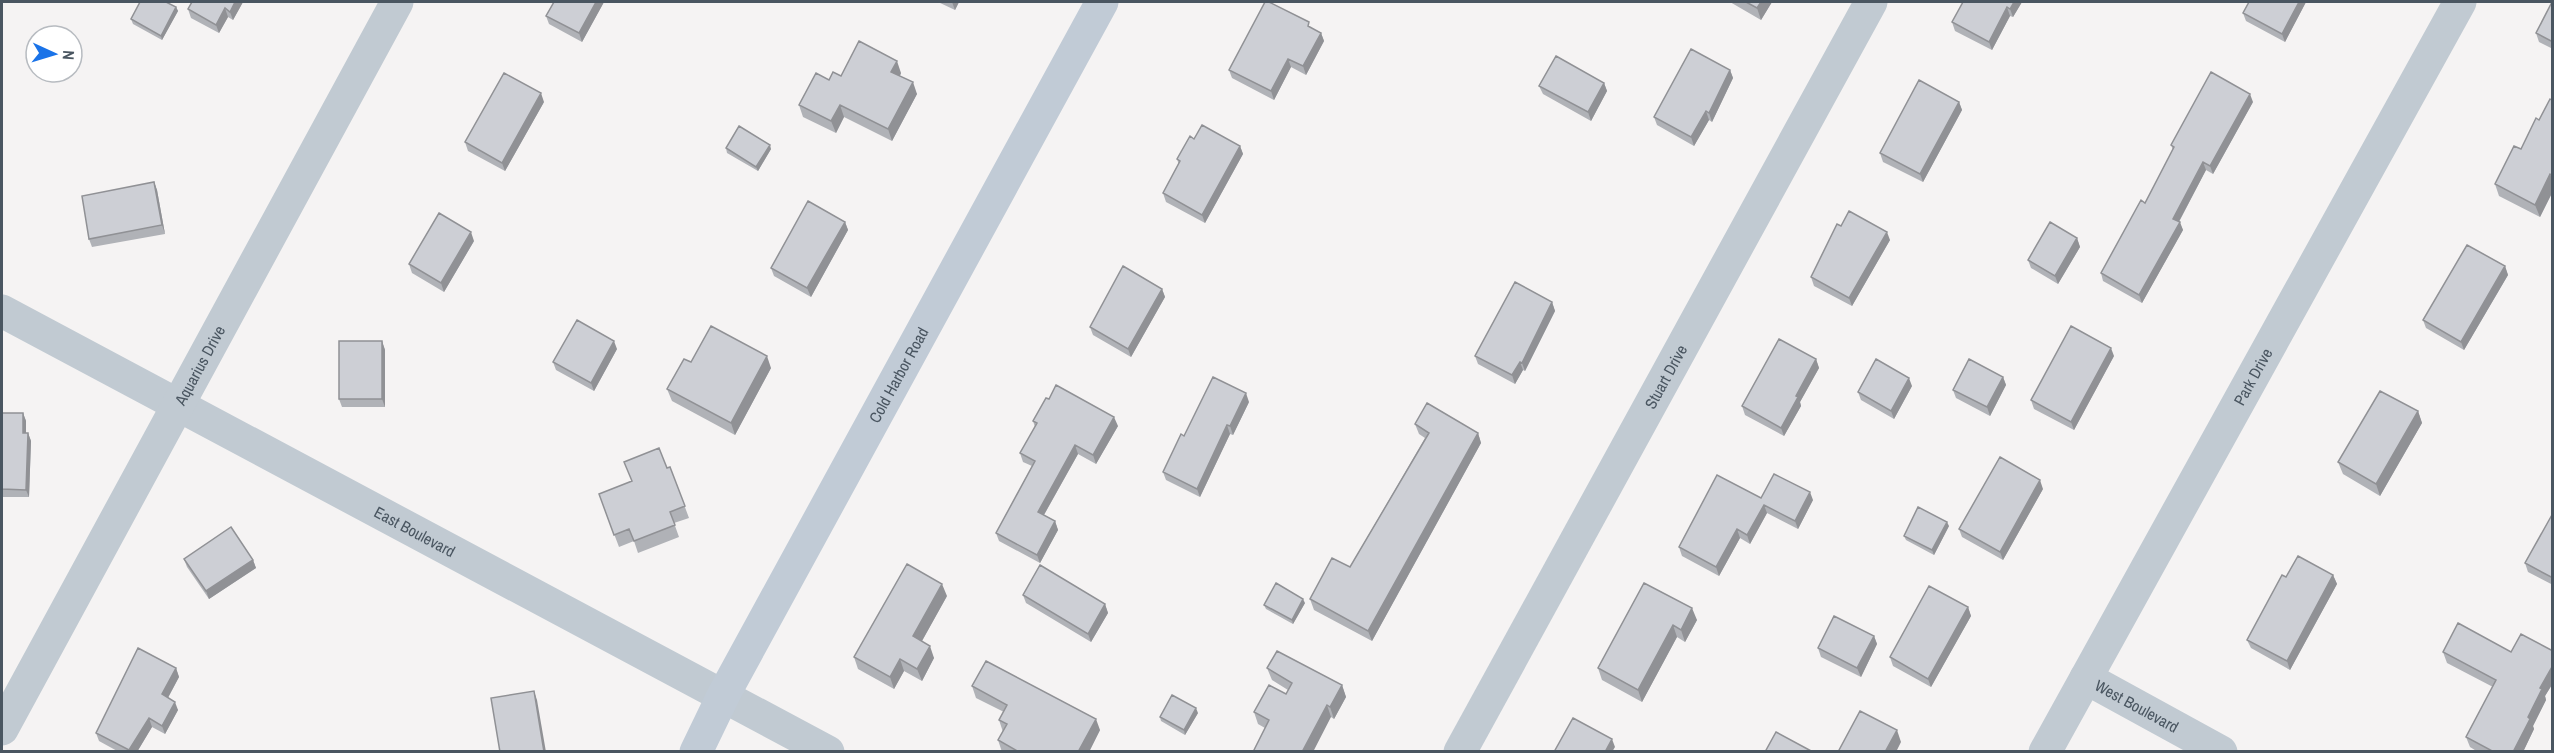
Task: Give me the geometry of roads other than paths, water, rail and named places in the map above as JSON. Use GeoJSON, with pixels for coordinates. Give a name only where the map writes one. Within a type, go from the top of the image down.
{"type":"FeatureCollection","features":[{"type":"Feature","properties":{"kind":"main road","name":"Cold Harbor Road"},"geometry":{"type":"LineString","coordinates":[[696,752],[724,694],[1102,2]]}},
{"type":"Feature","properties":{"kind":"street","name":"Aquarius Drive"},"geometry":{"type":"LineString","coordinates":[[2,729],[177,403],[397,2]]}},
{"type":"Feature","properties":{"kind":"street","name":"Stuart Drive"},"geometry":{"type":"LineString","coordinates":[[1460,752],[1871,2]]}},
{"type":"Feature","properties":{"kind":"street","name":"Park Drive"},"geometry":{"type":"LineString","coordinates":[[2045,752],[2460,2]]}},
{"type":"Feature","properties":{"kind":"street","name":"East Boulevard"},"geometry":{"type":"LineString","coordinates":[[2,311],[724,694],[828,752]]}},
{"type":"Feature","properties":{"kind":"street","name":"West Boulevard"},"geometry":{"type":"LineString","coordinates":[[2086,678],[2221,752]]}}]}
